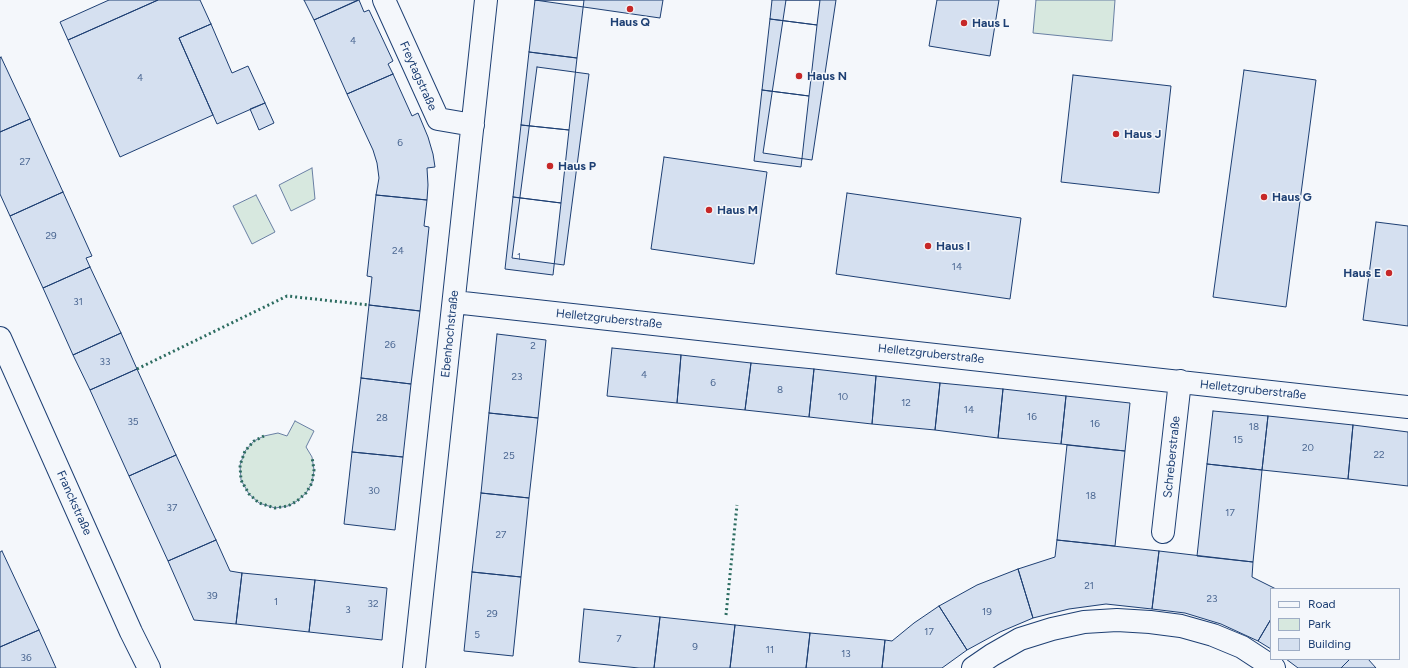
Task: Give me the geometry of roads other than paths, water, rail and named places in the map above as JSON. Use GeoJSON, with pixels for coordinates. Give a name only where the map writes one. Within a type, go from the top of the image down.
{"type":"FeatureCollection","features":[{"type":"Feature","properties":{"kind":"street","name":"Freytagstraße"},"geometry":{"type":"LineString","coordinates":[[384,0],[438,119],[473,125]]}},
{"type":"Feature","properties":{"kind":"street","name":"Ebenhochstraße"},"geometry":{"type":"LineString","coordinates":[[414,668],[486,0]]}},
{"type":"Feature","properties":{"kind":"street","name":"Helletzgruberstraße"},"geometry":{"type":"LineString","coordinates":[[454,302],[1408,407]]}},
{"type":"Feature","properties":{"kind":"street","name":"Franckstraße"},"geometry":{"type":"LineString","coordinates":[[0,338],[131,632],[149,668]]}},
{"type":"Feature","properties":{"kind":"street","name":"Schreberstraße"},"geometry":{"type":"LineString","coordinates":[[1163,532],[1180,381]]}},
{"type":"Feature","properties":{"kind":"street"},"geometry":{"type":"LineString","coordinates":[[973,668],[1020,639],[1052,629],[1084,622],[1117,620],[1181,626],[1213,635],[1242,647],[1274,668]]}},
{"type":"Feature","properties":{"kind":"place","name":"Haus Q"},"geometry":{"type":"Point","coordinates":[630,9]}},
{"type":"Feature","properties":{"kind":"place","name":"Haus L"},"geometry":{"type":"Point","coordinates":[964,23]}},
{"type":"Feature","properties":{"kind":"place","name":"Haus N"},"geometry":{"type":"Point","coordinates":[799,76]}},
{"type":"Feature","properties":{"kind":"place","name":"Haus J"},"geometry":{"type":"Point","coordinates":[1116,134]}},
{"type":"Feature","properties":{"kind":"place","name":"Haus P"},"geometry":{"type":"Point","coordinates":[550,166]}},
{"type":"Feature","properties":{"kind":"place","name":"Haus G"},"geometry":{"type":"Point","coordinates":[1264,197]}},
{"type":"Feature","properties":{"kind":"place","name":"Haus M"},"geometry":{"type":"Point","coordinates":[709,210]}},
{"type":"Feature","properties":{"kind":"place","name":"Haus I"},"geometry":{"type":"Point","coordinates":[928,246]}},
{"type":"Feature","properties":{"kind":"place","name":"Haus E"},"geometry":{"type":"Point","coordinates":[1389,273]}}]}
